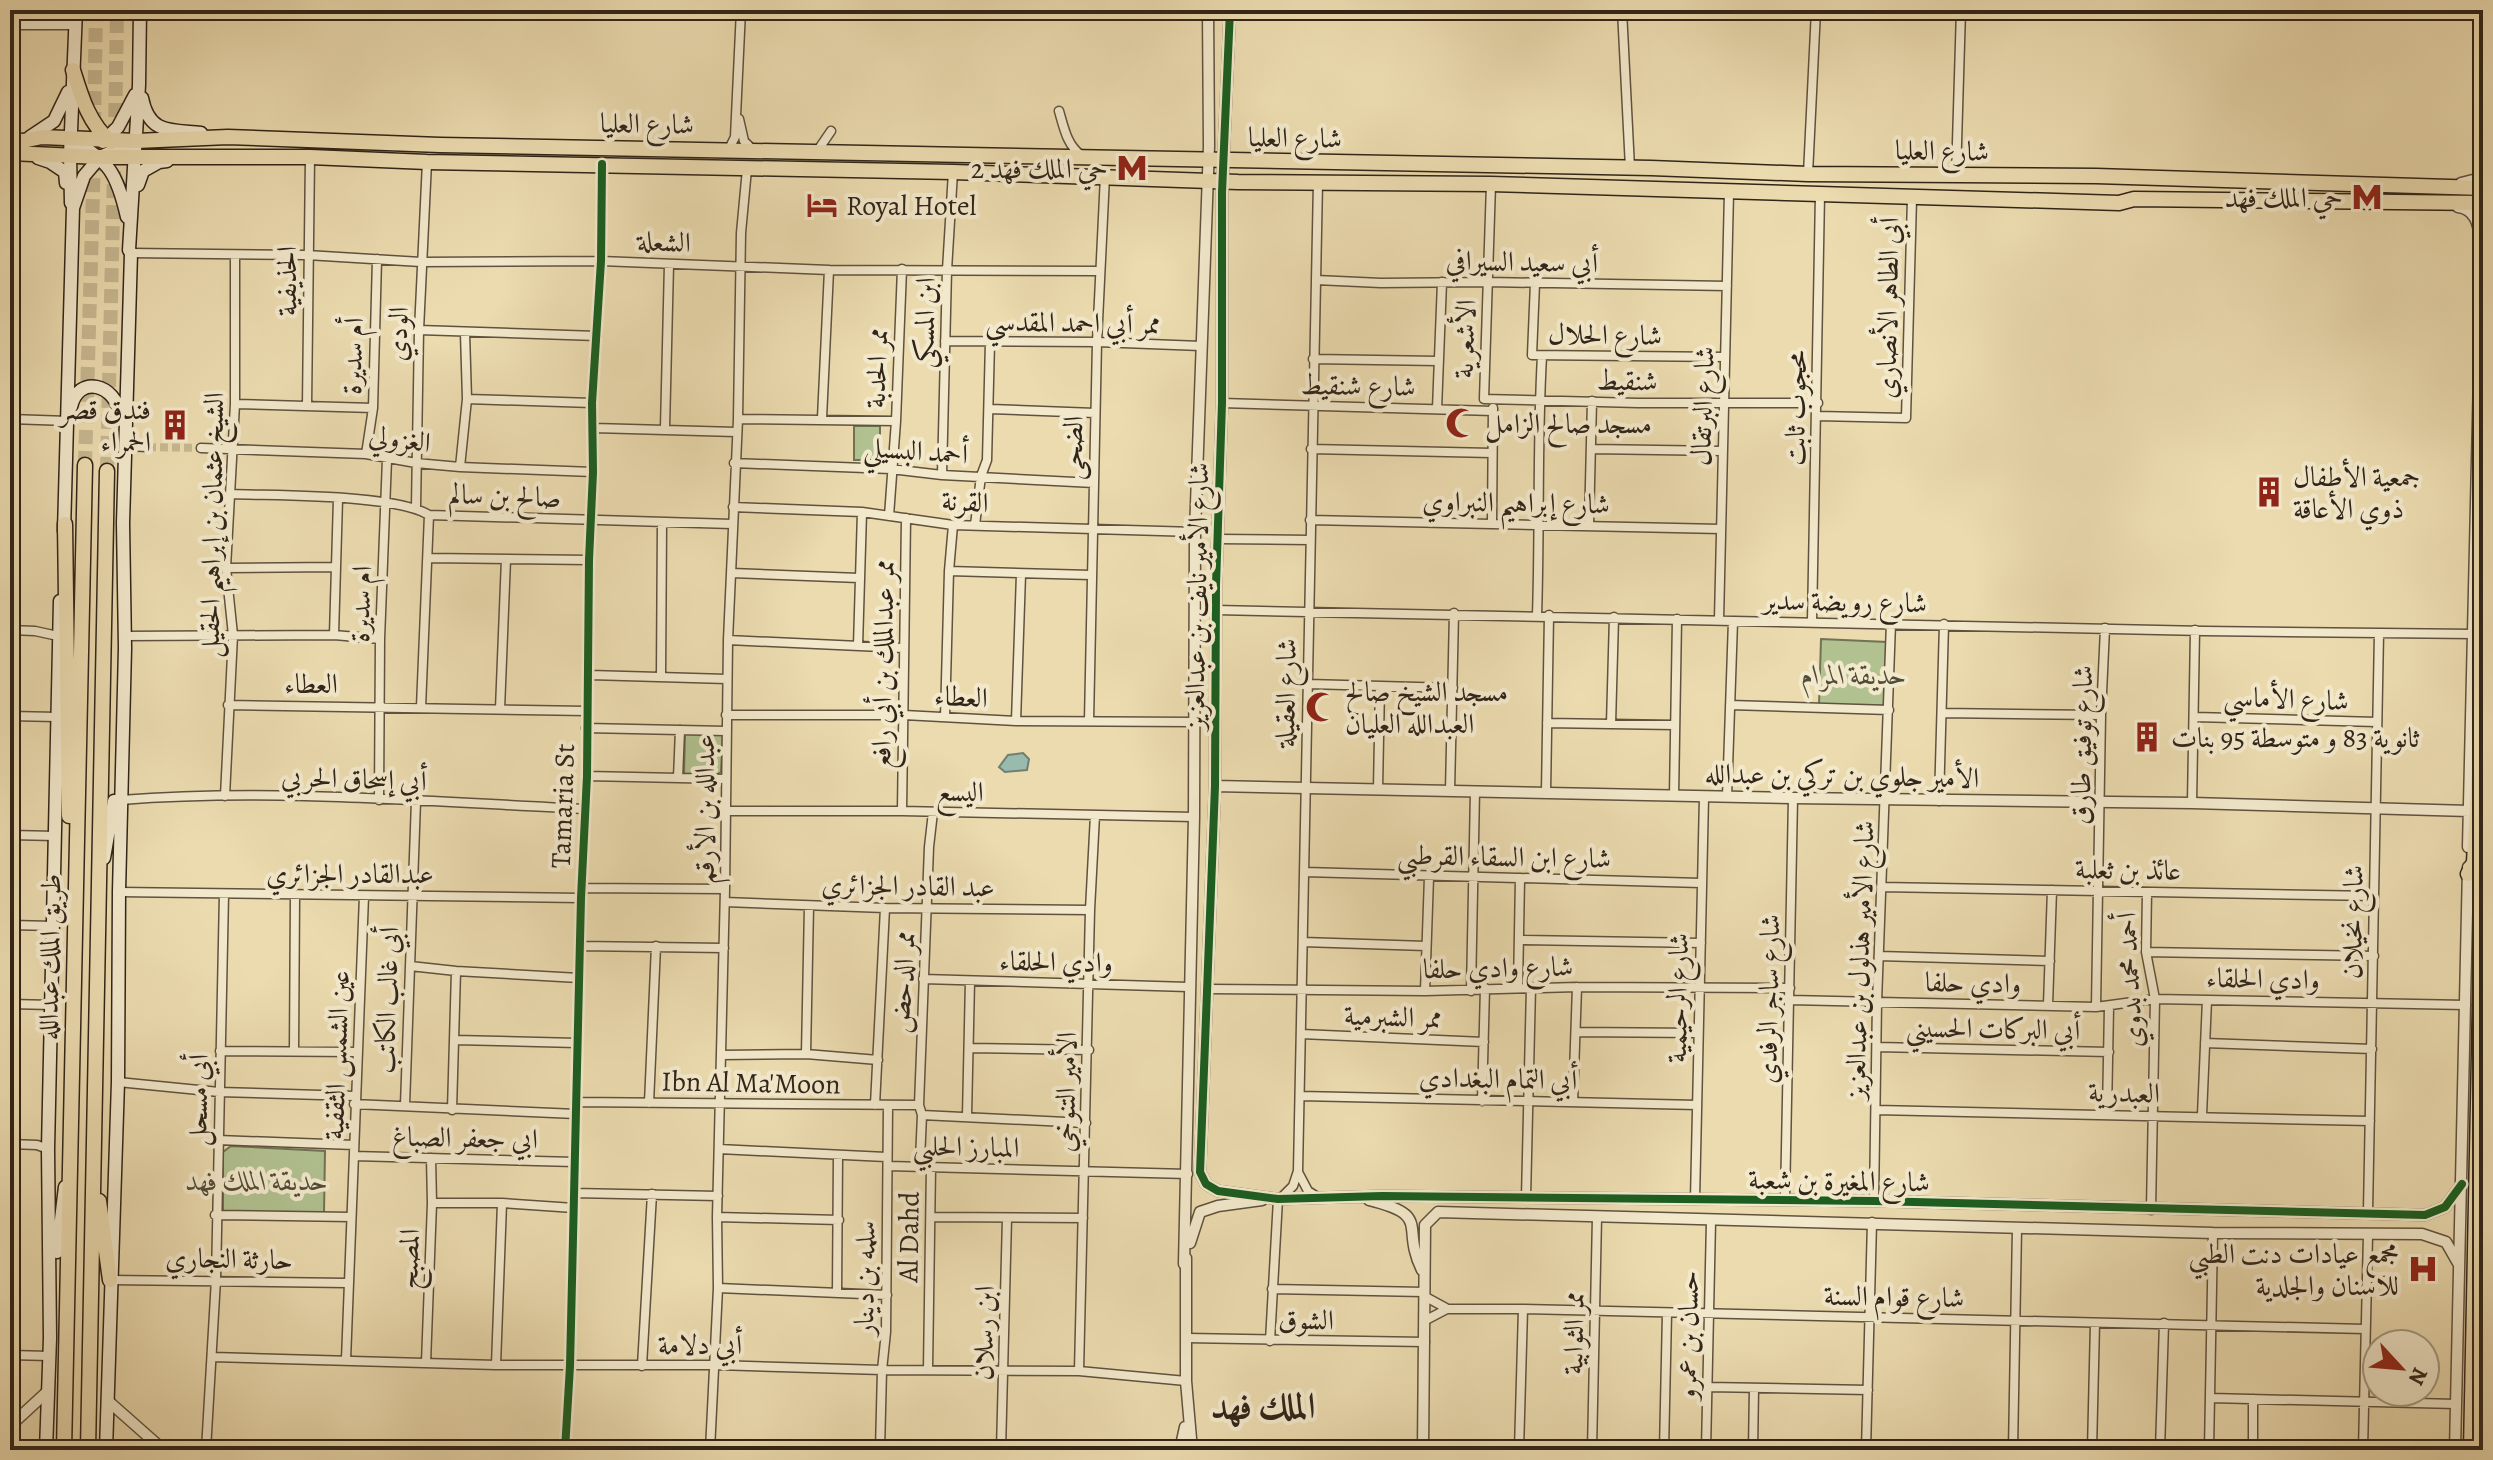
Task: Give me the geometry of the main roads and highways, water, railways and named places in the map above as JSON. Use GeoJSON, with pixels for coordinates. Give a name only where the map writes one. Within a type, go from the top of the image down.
{"type":"FeatureCollection","features":[{"type":"Feature","properties":{"kind":"main road"},"geometry":{"type":"LineString","coordinates":[[72,234],[70,155],[76,10]]}},
{"type":"Feature","properties":{"kind":"main road"},"geometry":{"type":"LineString","coordinates":[[101,873],[114,810],[129,250],[139,85],[140,10]]}},
{"type":"Feature","properties":{"kind":"main road"},"geometry":{"type":"LineString","coordinates":[[73,70],[83,102],[107,140],[120,148]]}},
{"type":"Feature","properties":{"kind":"main road"},"geometry":{"type":"LineString","coordinates":[[17,147],[54,121],[68,96],[73,70]]}},
{"type":"Feature","properties":{"kind":"main road"},"geometry":{"type":"LineString","coordinates":[[139,85],[145,110],[155,125],[228,137]]}},
{"type":"Feature","properties":{"kind":"main road"},"geometry":{"type":"LineString","coordinates":[[72,234],[73,208],[93,153],[107,140],[132,104],[139,85]]}},
{"type":"Feature","properties":{"kind":"main road","name":"شارع العليا"},"geometry":{"type":"LineString","coordinates":[[17,147],[42,137],[107,140],[136,148],[222,156],[427,162],[953,172],[1222,181],[1673,188],[2119,203],[2134,199],[2483,203]]}},
{"type":"Feature","properties":{"kind":"main road","name":"شارع العليا"},"geometry":{"type":"LineString","coordinates":[[17,147],[70,155],[228,137],[440,145],[1808,174],[2136,177],[2483,188]]}},
{"type":"Feature","properties":{"kind":"main road"},"geometry":{"type":"LineString","coordinates":[[71,139],[93,153],[117,182],[130,231]]}},
{"type":"Feature","properties":{"kind":"main road"},"geometry":{"type":"LineString","coordinates":[[17,147],[65,172],[72,234]]}},
{"type":"Feature","properties":{"kind":"main road"},"geometry":{"type":"LineString","coordinates":[[93,153],[136,148]]}},
{"type":"Feature","properties":{"kind":"main road"},"geometry":{"type":"LineString","coordinates":[[130,231],[143,171],[159,162],[222,156]]}},
{"type":"Feature","properties":{"kind":"main road"},"geometry":{"type":"LineString","coordinates":[[1673,188],[1666,185],[1664,178],[1667,172],[1675,170]]}},
{"type":"Feature","properties":{"kind":"main road"},"geometry":{"type":"LineString","coordinates":[[2043,200],[2078,196],[2081,189],[2076,182],[2044,177]]}},
{"type":"Feature","properties":{"kind":"main road"},"geometry":{"type":"LineString","coordinates":[[2134,199],[2106,194],[2102,187],[2105,180],[2136,177]]}},
{"type":"Feature","properties":{"kind":"main road","name":"طريق الملك عبدالله"},"geometry":{"type":"LineString","coordinates":[[46,1450],[50,1338],[48,1149],[58,636],[65,524],[72,234]]}},
{"type":"Feature","properties":{"kind":"main road"},"geometry":{"type":"LineString","coordinates":[[68,421],[72,400],[82,390],[98,386],[107,389],[119,404],[124,446]]}},
{"type":"Feature","properties":{"kind":"main road","name":"طريق الملك عبدالله"},"geometry":{"type":"LineString","coordinates":[[64,1450],[85,465]]}},
{"type":"Feature","properties":{"kind":"main road","name":"طريق الملك عبدالله"},"geometry":{"type":"LineString","coordinates":[[88,1450],[107,471]]}},
{"type":"Feature","properties":{"kind":"main road"},"geometry":{"type":"LineString","coordinates":[[106,1450],[118,1082],[125,636],[123,523]]}},
{"type":"Feature","properties":{"kind":"main road"},"geometry":{"type":"LineString","coordinates":[[65,524],[69,839],[76,915]]}},
{"type":"Feature","properties":{"kind":"main road"},"geometry":{"type":"LineString","coordinates":[[2468,874],[2474,862],[2479,767],[2483,755]]}},
{"type":"Feature","properties":{"kind":"main road"},"geometry":{"type":"LineString","coordinates":[[2471,1450],[2483,855]]}},
{"type":"Feature","properties":{"kind":"main road"},"geometry":{"type":"LineString","coordinates":[[93,1128],[110,1280]]}},
{"type":"Feature","properties":{"kind":"main road"},"geometry":{"type":"LineString","coordinates":[[50,1338],[59,1224],[70,1160]]}},
{"type":"Feature","properties":{"kind":"tunnel"},"geometry":{"type":"LineString","coordinates":[[94,126],[96,10]]}},
{"type":"Feature","properties":{"kind":"tunnel"},"geometry":{"type":"LineString","coordinates":[[115,138],[117,10]]}},
{"type":"Feature","properties":{"kind":"tunnel"},"geometry":{"type":"LineString","coordinates":[[85,465],[94,158]]}},
{"type":"Feature","properties":{"kind":"tunnel"},"geometry":{"type":"LineString","coordinates":[[107,471],[114,171]]}},
{"type":"Feature","properties":{"kind":"tunnel"},"geometry":{"type":"LineString","coordinates":[[148,447],[201,448]]}},
{"type":"Feature","properties":{"kind":"place","name":"حي الملك فهد 2"},"geometry":{"type":"Point","coordinates":[1132,168]}},
{"type":"Feature","properties":{"kind":"place","name":"حي الملك فهد"},"geometry":{"type":"Point","coordinates":[2367,197]}},
{"type":"Feature","properties":{"kind":"place","name":"Royal Hotel"},"geometry":{"type":"Point","coordinates":[822,205]}},
{"type":"Feature","properties":{"kind":"place","name":"مسجد صالح الزامل"},"geometry":{"type":"Point","coordinates":[1461,423]}},
{"type":"Feature","properties":{"kind":"place","name":"فندق قصر الحمراء"},"geometry":{"type":"Point","coordinates":[175,425]}},
{"type":"Feature","properties":{"kind":"place","name":"جمعية الأطفال ذوي الأعاقة"},"geometry":{"type":"Point","coordinates":[2269,492]}},
{"type":"Feature","properties":{"kind":"place","name":"مسجد الشيخ صالح العبدالله العليان"},"geometry":{"type":"Point","coordinates":[1321,707]}},
{"type":"Feature","properties":{"kind":"place","name":"ثانوية 83 و متوسطة 95 بنات"},"geometry":{"type":"Point","coordinates":[2147,737]}},
{"type":"Feature","properties":{"kind":"place","name":"مجمع عيادات دنت الطبي للاسنان والجلدية"},"geometry":{"type":"Point","coordinates":[2423,1269]}},
{"type":"Feature","properties":{"kind":"district","name":"الملك فهد"},"geometry":{"type":"Point","coordinates":[1263,1405]}},
{"type":"Feature","properties":{"kind":"park label","name":"حديقة المرام"},"geometry":{"type":"Point","coordinates":[1854,674]}},
{"type":"Feature","properties":{"kind":"park label","name":"حديقة الملك فهد"},"geometry":{"type":"Point","coordinates":[257,1180]}}]}
